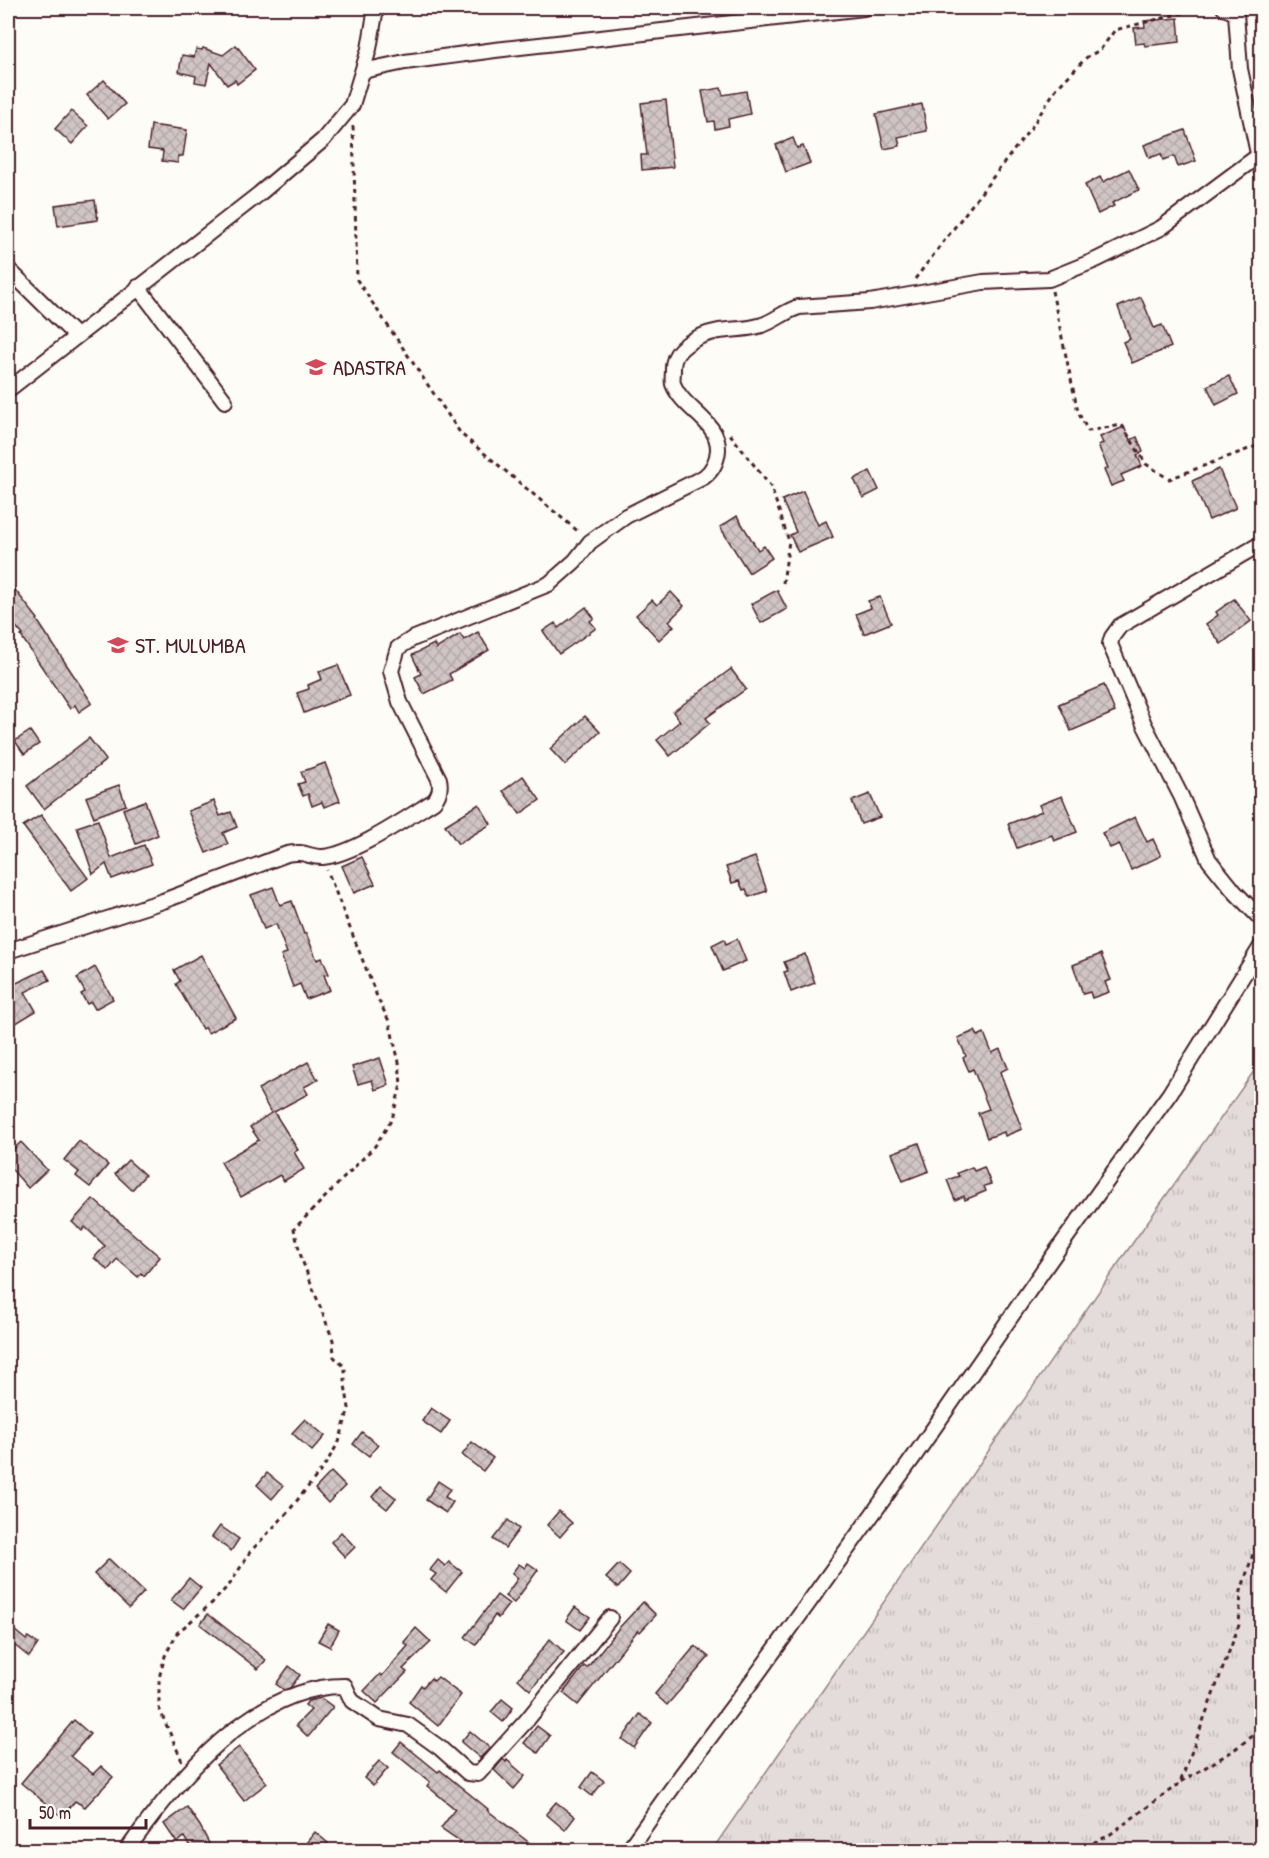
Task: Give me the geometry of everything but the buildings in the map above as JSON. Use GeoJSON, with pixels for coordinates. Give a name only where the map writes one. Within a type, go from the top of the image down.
{"type":"FeatureCollection","features":[{"type":"Feature","properties":{"kind":"street"},"geometry":{"type":"LineString","coordinates":[[8,390],[259,194],[323,140],[352,105],[369,49],[376,8]]}},
{"type":"Feature","properties":{"kind":"street"},"geometry":{"type":"LineString","coordinates":[[363,71],[405,62],[495,50],[864,8]]}},
{"type":"Feature","properties":{"kind":"street"},"geometry":{"type":"LineString","coordinates":[[1232,9],[1239,69],[1262,172]]}},
{"type":"Feature","properties":{"kind":"street"},"geometry":{"type":"LineString","coordinates":[[1247,105],[1262,101]]}},
{"type":"Feature","properties":{"kind":"street"},"geometry":{"type":"LineString","coordinates":[[8,951],[162,901],[287,854],[300,852],[322,857],[354,848],[434,801],[441,788],[439,779],[400,702],[391,671],[398,648],[412,639],[549,584],[575,561],[591,542],[626,516],[704,477],[712,470],[718,458],[716,435],[710,425],[682,398],[673,382],[672,362],[676,353],[686,345],[701,336],[721,330],[759,326],[799,307],[870,302],[983,282],[1049,279],[1088,264],[1161,228],[1258,156]]}},
{"type":"Feature","properties":{"kind":"street"},"geometry":{"type":"LineString","coordinates":[[8,269],[76,336]]}},
{"type":"Feature","properties":{"kind":"street"},"geometry":{"type":"LineString","coordinates":[[138,287],[225,400]]}},
{"type":"Feature","properties":{"kind":"street"},"geometry":{"type":"LineString","coordinates":[[1262,543],[1120,626],[1110,644],[1144,724],[1181,796],[1209,860],[1262,920]]}},
{"type":"Feature","properties":{"kind":"street"},"geometry":{"type":"LineString","coordinates":[[628,1851],[913,1458],[1170,1093],[1262,945]]}},
{"type":"Feature","properties":{"kind":"street"},"geometry":{"type":"LineString","coordinates":[[127,1851],[187,1774],[231,1732],[263,1708],[326,1686],[345,1686],[352,1701],[379,1719],[408,1725],[440,1748],[468,1773],[478,1774],[527,1720],[610,1618]]}},
{"type":"Feature","properties":{"kind":"path"},"geometry":{"type":"LineString","coordinates":[[903,295],[1033,125],[1056,89],[1088,57],[1100,50],[1115,30],[1182,13],[1189,8]]}},
{"type":"Feature","properties":{"kind":"path"},"geometry":{"type":"LineString","coordinates":[[352,105],[357,280],[461,434],[591,542]]}},
{"type":"Feature","properties":{"kind":"path"},"geometry":{"type":"LineString","coordinates":[[1049,279],[1078,412],[1088,431],[1122,425],[1146,464],[1169,479],[1262,444]]}},
{"type":"Feature","properties":{"kind":"path"},"geometry":{"type":"LineString","coordinates":[[727,430],[771,487],[789,541],[783,583]]}},
{"type":"Feature","properties":{"kind":"path"},"geometry":{"type":"LineString","coordinates":[[187,1774],[159,1708],[159,1678],[165,1656],[177,1633],[230,1584],[250,1552],[287,1513],[323,1468],[339,1442],[349,1408],[345,1367],[334,1357],[333,1340],[302,1260],[294,1229],[375,1146],[392,1119],[401,1084],[399,1062],[389,1021],[378,999],[322,857]]}},
{"type":"Feature","properties":{"kind":"path"},"geometry":{"type":"LineString","coordinates":[[1180,1783],[1239,1625],[1241,1591],[1262,1526]]}},
{"type":"Feature","properties":{"kind":"path"},"geometry":{"type":"LineString","coordinates":[[1077,1851],[1108,1836],[1180,1783],[1262,1730]]}},
{"type":"Feature","properties":{"kind":"green space"},"geometry":{"type":"Polygon","coordinates":[[[1261,1061],[1261,1850],[712,1850],[1120,1261],[1261,1061]]]}},
{"type":"Feature","properties":{"kind":"place","name":"ADASTRA"},"geometry":{"type":"Point","coordinates":[316,367]}},
{"type":"Feature","properties":{"kind":"place","name":"ST. MULUMBA"},"geometry":{"type":"Point","coordinates":[118,645]}}]}
